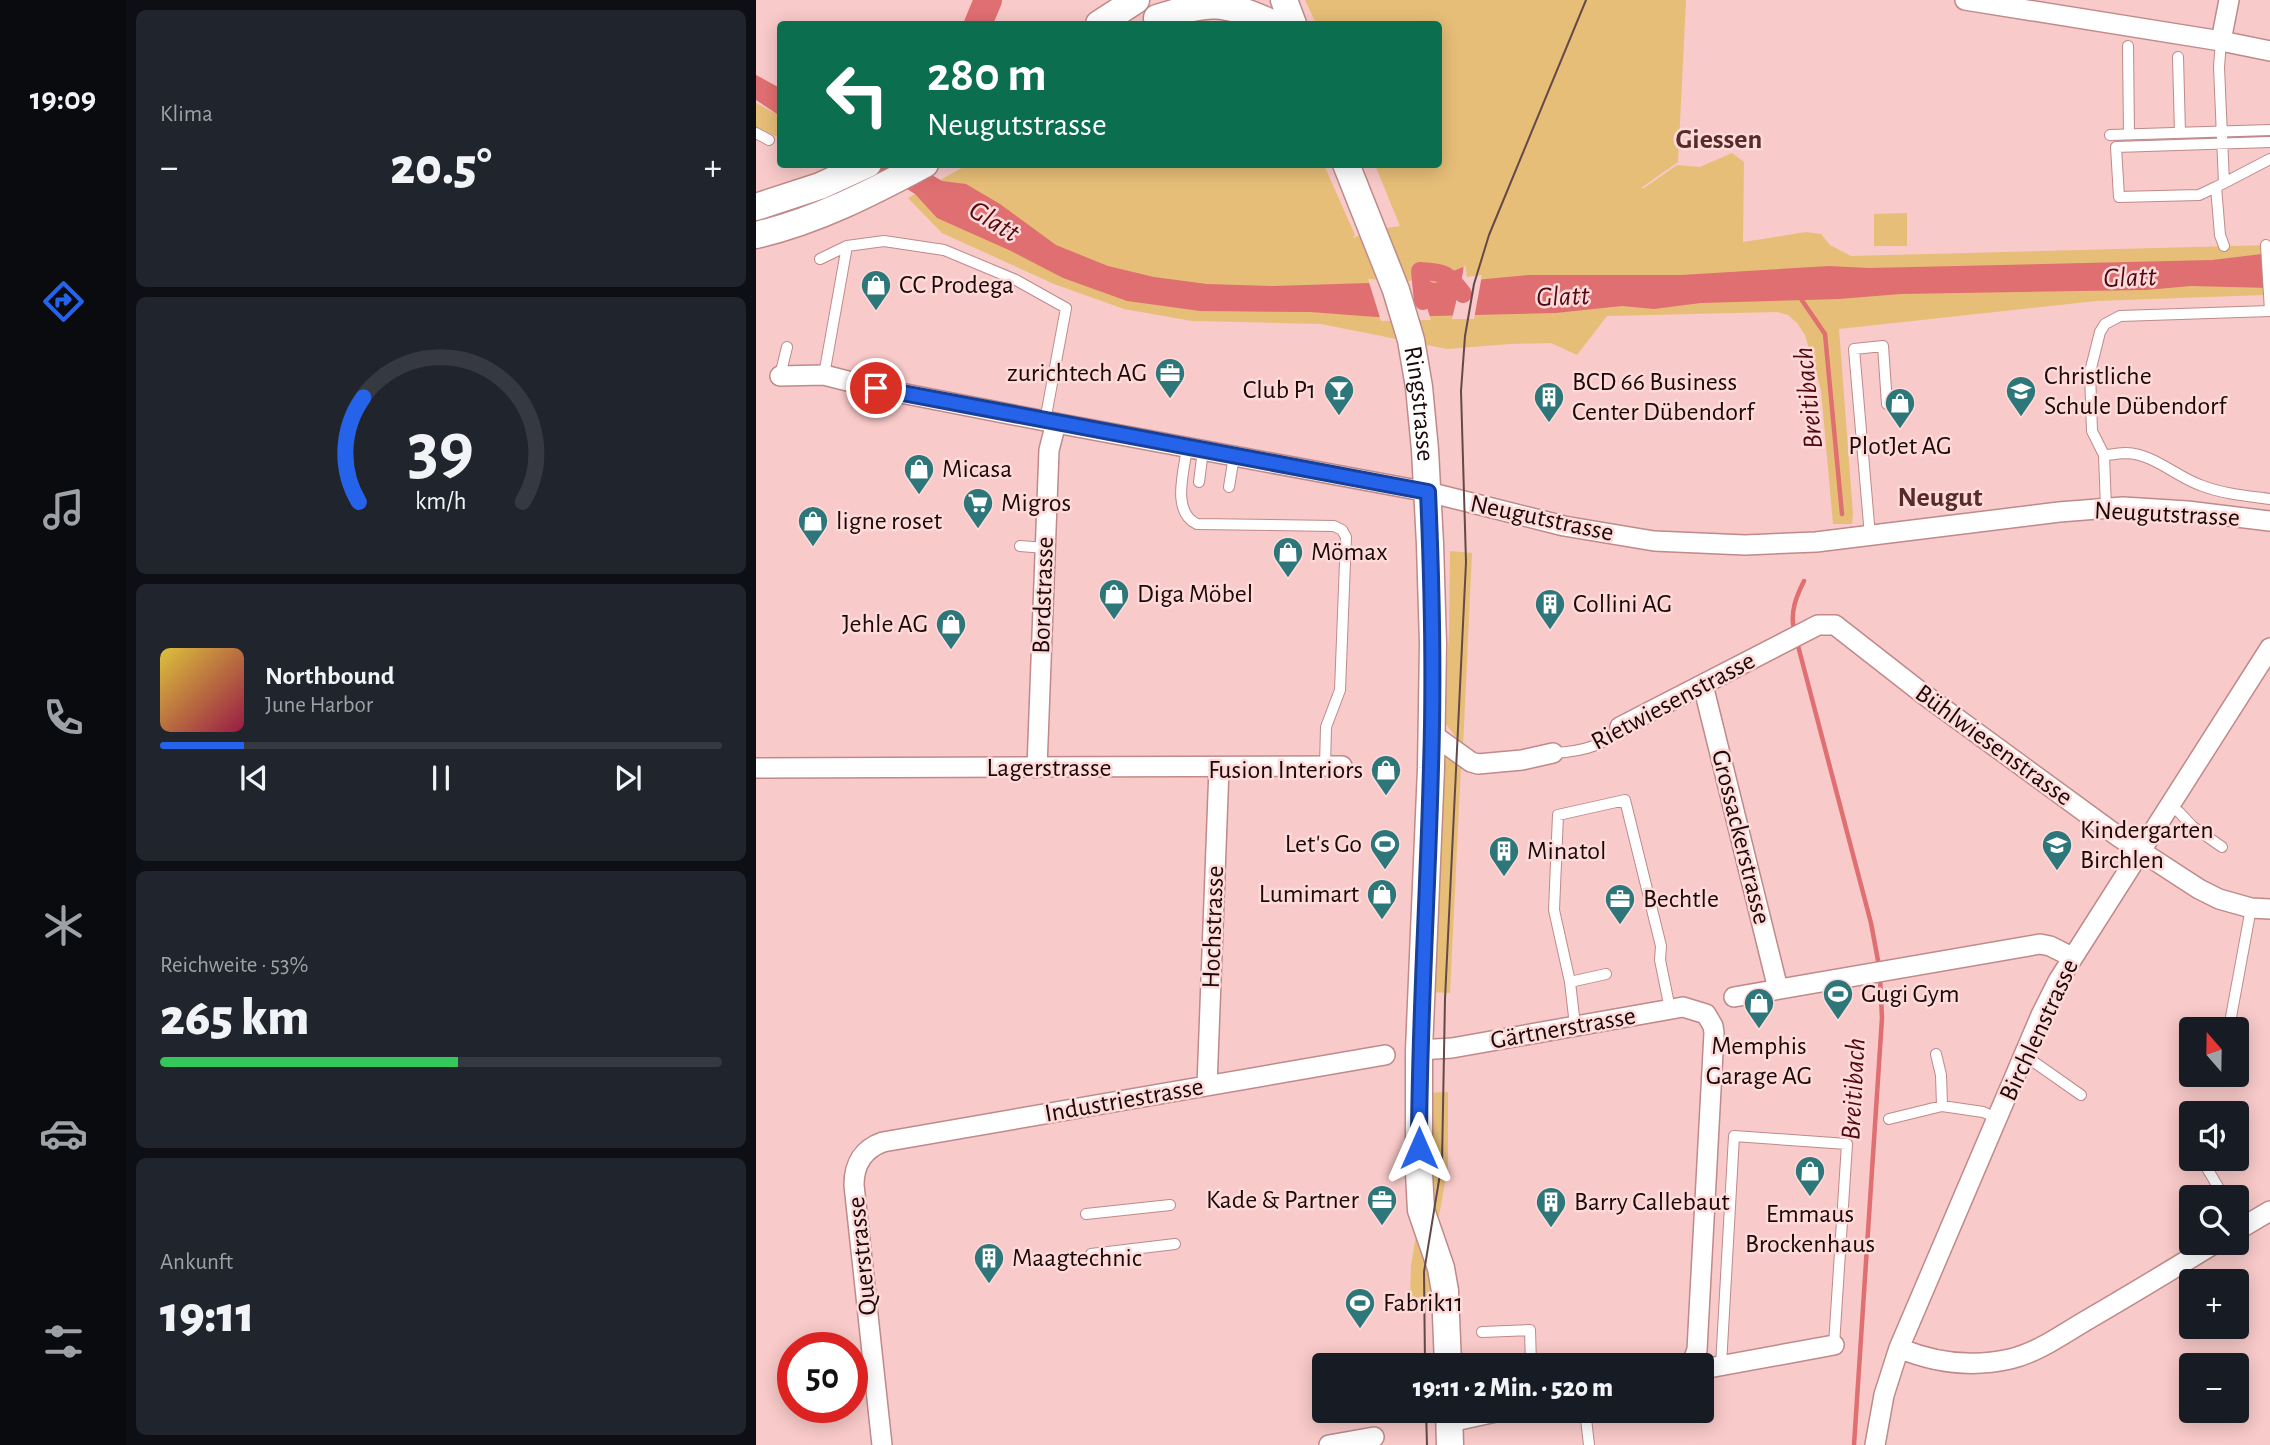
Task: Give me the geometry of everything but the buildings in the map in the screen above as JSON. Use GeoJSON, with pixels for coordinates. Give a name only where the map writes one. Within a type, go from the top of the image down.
{"type":"FeatureCollection","features":[{"type":"Feature","properties":{"kind":"main road"},"geometry":{"type":"LineString","coordinates":[[1104,21],[1136,0]]}},
{"type":"Feature","properties":{"kind":"main road"},"geometry":{"type":"LineString","coordinates":[[1152,21],[1185,0]]}},
{"type":"Feature","properties":{"kind":"main road"},"geometry":{"type":"LineString","coordinates":[[1258,0],[1280,18]]}},
{"type":"Feature","properties":{"kind":"main road"},"geometry":{"type":"LineString","coordinates":[[1152,21],[1191,8],[1218,4],[1280,18]]}},
{"type":"Feature","properties":{"kind":"main road"},"geometry":{"type":"LineString","coordinates":[[756,235],[800,223],[877,190],[918,168]]}},
{"type":"Feature","properties":{"kind":"main road","name":"Ringstrasse"},"geometry":{"type":"LineString","coordinates":[[1348,168],[1396,290],[1411,340],[1419,387],[1428,492],[1433,644],[1432,734],[1419,1050],[1420,1199],[1443,1278],[1448,1353]]}},
{"type":"Feature","properties":{"kind":"main road"},"geometry":{"type":"LineString","coordinates":[[756,207],[859,169]]}},
{"type":"Feature","properties":{"kind":"street"},"geometry":{"type":"LineString","coordinates":[[1965,0],[2270,51]]}},
{"type":"Feature","properties":{"kind":"street"},"geometry":{"type":"LineString","coordinates":[[2221,41],[2229,0]]}},
{"type":"Feature","properties":{"kind":"street","name":"Neugutstrasse"},"geometry":{"type":"LineString","coordinates":[[780,376],[824,375],[876,388],[1050,422],[1428,492],[1564,526],[1654,541],[1745,545],[1816,542],[2106,508],[2156,508],[2270,521]]}},
{"type":"Feature","properties":{"kind":"street","name":"Bordstrasse"},"geometry":{"type":"LineString","coordinates":[[1037,768],[1050,422]]}},
{"type":"Feature","properties":{"kind":"street","name":"Rietwiesenstrasse"},"geometry":{"type":"LineString","coordinates":[[1620,727],[1818,625],[1835,625]]}},
{"type":"Feature","properties":{"kind":"street","name":"Bühlwiesenstrasse"},"geometry":{"type":"LineString","coordinates":[[1835,625],[1945,710],[2119,837],[2199,889],[2227,902],[2260,908]]}},
{"type":"Feature","properties":{"kind":"street","name":"Birchlenstrasse"},"geometry":{"type":"LineString","coordinates":[[1875,1445],[1884,1395],[1899,1348],[2041,1015],[2072,957],[2270,648]]}},
{"type":"Feature","properties":{"kind":"street","name":"Grossackerstrasse"},"geometry":{"type":"LineString","coordinates":[[1703,685],[1778,989]]}},
{"type":"Feature","properties":{"kind":"street","name":"Rietwiesenstrasse"},"geometry":{"type":"LineString","coordinates":[[1432,734],[1471,762],[1478,764],[1522,760],[1553,753]]}},
{"type":"Feature","properties":{"kind":"street","name":"Lagerstrasse"},"geometry":{"type":"LineString","coordinates":[[756,768],[1333,766]]}},
{"type":"Feature","properties":{"kind":"street","name":"Hochstrasse"},"geometry":{"type":"LineString","coordinates":[[1207,1086],[1219,768]]}},
{"type":"Feature","properties":{"kind":"street"},"geometry":{"type":"LineString","coordinates":[[1734,997],[2040,944],[2072,957]]}},
{"type":"Feature","properties":{"kind":"street","name":"Gärtnerstrasse"},"geometry":{"type":"LineString","coordinates":[[1419,1050],[1460,1047],[1670,1009],[1692,1009],[1706,1014],[1714,1033],[1696,1353]]}},
{"type":"Feature","properties":{"kind":"street","name":"Industriestrasse"},"geometry":{"type":"LineString","coordinates":[[865,1152],[883,1142],[1385,1055]]}},
{"type":"Feature","properties":{"kind":"street","name":"Querstrasse"},"geometry":{"type":"LineString","coordinates":[[865,1152],[857,1164],[854,1185],[881,1445]]}},
{"type":"Feature","properties":{"kind":"street"},"geometry":{"type":"LineString","coordinates":[[2249,1220],[2270,1210]]}},
{"type":"Feature","properties":{"kind":"street"},"geometry":{"type":"LineString","coordinates":[[1899,1348],[1921,1357],[1952,1364],[1982,1364],[2012,1359],[2044,1345],[2195,1255]]}},
{"type":"Feature","properties":{"kind":"street"},"geometry":{"type":"LineString","coordinates":[[1714,1367],[1834,1345]]}},
{"type":"Feature","properties":{"kind":"street"},"geometry":{"type":"LineString","coordinates":[[1329,1445],[1374,1437]]}},
{"type":"Feature","properties":{"kind":"lane"},"geometry":{"type":"LineString","coordinates":[[2221,41],[2219,67],[2224,144],[2220,185],[2220,235],[2224,246]]}},
{"type":"Feature","properties":{"kind":"lane"},"geometry":{"type":"LineString","coordinates":[[2128,46],[2129,134]]}},
{"type":"Feature","properties":{"kind":"lane"},"geometry":{"type":"LineString","coordinates":[[2178,57],[2180,132]]}},
{"type":"Feature","properties":{"kind":"lane"},"geometry":{"type":"LineString","coordinates":[[2109,135],[2270,130]]}},
{"type":"Feature","properties":{"kind":"lane"},"geometry":{"type":"LineString","coordinates":[[756,132],[769,140]]}},
{"type":"Feature","properties":{"kind":"lane"},"geometry":{"type":"LineString","coordinates":[[2270,142],[2116,147],[2119,197],[2199,195],[2270,159]]}},
{"type":"Feature","properties":{"kind":"lane"},"geometry":{"type":"LineString","coordinates":[[820,259],[847,246],[884,241],[944,250],[1016,280],[1066,308],[1050,422]]}},
{"type":"Feature","properties":{"kind":"lane"},"geometry":{"type":"LineString","coordinates":[[824,375],[847,246]]}},
{"type":"Feature","properties":{"kind":"lane"},"geometry":{"type":"LineString","coordinates":[[2106,508],[2104,456],[2092,431],[2090,372],[2100,332],[2105,324],[2119,316],[2270,311],[2266,249]]}},
{"type":"Feature","properties":{"kind":"lane"},"geometry":{"type":"LineString","coordinates":[[1870,536],[1854,349],[1883,346],[1887,404]]}},
{"type":"Feature","properties":{"kind":"lane"},"geometry":{"type":"LineString","coordinates":[[780,376],[787,347]]}},
{"type":"Feature","properties":{"kind":"lane"},"geometry":{"type":"LineString","coordinates":[[1195,449],[1199,482]]}},
{"type":"Feature","properties":{"kind":"lane"},"geometry":{"type":"LineString","coordinates":[[1195,449],[1181,497],[1183,512],[1189,520],[1197,524],[1334,526],[1342,530],[1346,537],[1339,690],[1326,727],[1333,766]]}},
{"type":"Feature","properties":{"kind":"lane"},"geometry":{"type":"LineString","coordinates":[[2104,456],[2126,453],[2140,456],[2199,485],[2223,492],[2270,499]]}},
{"type":"Feature","properties":{"kind":"lane"},"geometry":{"type":"LineString","coordinates":[[1229,487],[1234,456]]}},
{"type":"Feature","properties":{"kind":"lane"},"geometry":{"type":"LineString","coordinates":[[1020,545],[1045,548]]}},
{"type":"Feature","properties":{"kind":"lane","name":"Rietwiesenstrasse"},"geometry":{"type":"LineString","coordinates":[[1553,753],[1584,749],[1611,738],[1620,727]]}},
{"type":"Feature","properties":{"kind":"lane"},"geometry":{"type":"LineString","coordinates":[[1575,1026],[1570,982],[1554,910],[1558,815],[1625,800],[1661,946],[1660,960],[1670,1009]]}},
{"type":"Feature","properties":{"kind":"lane"},"geometry":{"type":"LineString","coordinates":[[2169,806],[2222,847]]}},
{"type":"Feature","properties":{"kind":"lane"},"geometry":{"type":"LineString","coordinates":[[2231,1017],[2260,908]]}},
{"type":"Feature","properties":{"kind":"lane"},"geometry":{"type":"LineString","coordinates":[[1570,982],[1606,974]]}},
{"type":"Feature","properties":{"kind":"lane"},"geometry":{"type":"LineString","coordinates":[[1936,1054],[1941,1075],[1942,1106]]}},
{"type":"Feature","properties":{"kind":"lane"},"geometry":{"type":"LineString","coordinates":[[2024,1055],[2081,1095]]}},
{"type":"Feature","properties":{"kind":"lane"},"geometry":{"type":"LineString","coordinates":[[1889,1119],[1942,1106],[1983,1112],[1997,1118]]}},
{"type":"Feature","properties":{"kind":"lane"},"geometry":{"type":"LineString","coordinates":[[1713,1353],[1734,1136],[1847,1144],[1834,1345]]}},
{"type":"Feature","properties":{"kind":"lane"},"geometry":{"type":"LineString","coordinates":[[1086,1214],[1170,1205]]}},
{"type":"Feature","properties":{"kind":"lane"},"geometry":{"type":"LineString","coordinates":[[1091,1254],[1175,1244]]}},
{"type":"Feature","properties":{"kind":"lane"},"geometry":{"type":"LineString","coordinates":[[1482,1332],[1530,1330],[1531,1353]]}},
{"type":"Feature","properties":{"kind":"lane"},"geometry":{"type":"LineString","coordinates":[[1587,1423],[1589,1445]]}},
{"type":"Feature","properties":{"kind":"shaded area"},"geometry":{"type":"Polygon","coordinates":[[[1305,0],[1686,0],[1678,162],[1641,188],[1677,165],[1700,167],[1732,153],[1744,162],[1743,242],[1806,232],[1821,234],[1830,245],[1851,256],[2270,245],[2264,295],[2096,301],[1839,329],[1853,514],[1852,524],[1833,524],[1821,390],[1805,335],[1788,315],[1777,312],[1607,316],[1577,355],[1551,343],[1447,349],[1321,324],[1192,321],[1124,309],[1054,284],[942,233],[908,198],[962,168],[1325,168],[1355,235],[1353,238],[1373,230],[1400,226],[1376,168],[1442,168],[1442,21],[1315,21],[1305,0]]]}},
{"type":"Feature","properties":{"kind":"shaded area"},"geometry":{"type":"Polygon","coordinates":[[[756,103],[777,114],[777,137],[756,127],[756,103]]]}},
{"type":"Feature","properties":{"kind":"shaded area"},"geometry":{"type":"Polygon","coordinates":[[[1907,213],[1907,246],[1874,246],[1874,214],[1907,213]]]}},
{"type":"Feature","properties":{"kind":"shaded area"},"geometry":{"type":"Polygon","coordinates":[[[1450,551],[1472,553],[1463,747],[1443,720],[1449,635],[1450,551]]]}},
{"type":"Feature","properties":{"kind":"shaded area"},"geometry":{"type":"Polygon","coordinates":[[[1441,754],[1461,767],[1450,993],[1430,992],[1441,754]]]}},
{"type":"Feature","properties":{"kind":"shaded area"},"geometry":{"type":"Polygon","coordinates":[[[1448,1092],[1448,1166],[1437,1227],[1428,1187],[1427,1093],[1448,1092]]]}},
{"type":"Feature","properties":{"kind":"shaded area"},"geometry":{"type":"Polygon","coordinates":[[[1417,1230],[1427,1258],[1435,1297],[1431,1292],[1428,1297],[1410,1298],[1411,1265],[1417,1230]]]}},
{"type":"Feature","properties":{"kind":"water"},"geometry":{"type":"Polygon","coordinates":[[[756,75],[777,86],[777,114],[756,100],[756,75]]]}},
{"type":"Feature","properties":{"kind":"water","name":"Glatt"},"geometry":{"type":"Polygon","coordinates":[[[874,168],[920,168],[942,181],[966,184],[1000,204],[1056,245],[1108,266],[1154,277],[1207,284],[1410,285],[1426,280],[1434,283],[1448,280],[1451,272],[1463,267],[1464,281],[1528,275],[1681,275],[1829,266],[1869,268],[2212,260],[2270,253],[2270,288],[2191,286],[2146,290],[1901,294],[1839,299],[1701,303],[1654,309],[1622,306],[1556,313],[1434,316],[1376,317],[1310,312],[1200,311],[1127,301],[1063,278],[937,218],[915,194],[874,168]]]}},
{"type":"Feature","properties":{"kind":"pier"},"geometry":{"type":"Polygon","coordinates":[[[1465,264],[1467,277],[1482,275],[1474,319],[1452,319],[1465,264]]]}},
{"type":"Feature","properties":{"kind":"pier"},"geometry":{"type":"Polygon","coordinates":[[[1368,279],[1418,279],[1431,320],[1381,321],[1368,279]]]}},
{"type":"Feature","properties":{"kind":"waterway"},"geometry":{"type":"LineString","coordinates":[[979,21],[988,0]]}},
{"type":"Feature","properties":{"kind":"waterway"},"geometry":{"type":"LineString","coordinates":[[1423,301],[1420,271],[1445,275],[1463,294]]}},
{"type":"Feature","properties":{"kind":"waterway","name":"Breitibach"},"geometry":{"type":"LineString","coordinates":[[1799,296],[1825,334],[1842,514]]}},
{"type":"Feature","properties":{"kind":"waterway","name":"Breitibach"},"geometry":{"type":"LineString","coordinates":[[1794,630],[1795,605],[1804,581]]}},
{"type":"Feature","properties":{"kind":"waterway","name":"Breitibach"},"geometry":{"type":"LineString","coordinates":[[1797,642],[1871,923],[1879,966]]}},
{"type":"Feature","properties":{"kind":"waterway","name":"Breitibach"},"geometry":{"type":"LineString","coordinates":[[1854,1445],[1882,1018],[1880,978]]}},
{"type":"Feature","properties":{"kind":"tram line"},"geometry":{"type":"LineString","coordinates":[[1425,1353],[1424,1272],[1442,1162],[1445,999],[1466,562],[1461,391],[1465,336],[1474,284],[1489,235],[1586,0]]}},
{"type":"Feature","properties":{"kind":"tram line"},"geometry":{"type":"LineString","coordinates":[[1426,1423],[1427,1445]]}},
{"type":"Feature","properties":{"kind":"place","name":"CC Prodega"},"geometry":{"type":"Point","coordinates":[876,312]}},
{"type":"Feature","properties":{"kind":"place","name":"zurichtech AG"},"geometry":{"type":"Point","coordinates":[1170,400]}},
{"type":"Feature","properties":{"kind":"place","name":"Club P1"},"geometry":{"type":"Point","coordinates":[1339,417]}},
{"type":"Feature","properties":{"kind":"place","name":"Christliche Schule Dübendorf"},"geometry":{"type":"Point","coordinates":[2021,418]}},
{"type":"Feature","properties":{"kind":"place","name":"BCD 66 Business Center Dübendorf"},"geometry":{"type":"Point","coordinates":[1549,424]}},
{"type":"Feature","properties":{"kind":"place","name":"PlotJet AG"},"geometry":{"type":"Point","coordinates":[1900,430]}},
{"type":"Feature","properties":{"kind":"place","name":"Micasa"},"geometry":{"type":"Point","coordinates":[919,496]}},
{"type":"Feature","properties":{"kind":"place","name":"Migros"},"geometry":{"type":"Point","coordinates":[978,530]}},
{"type":"Feature","properties":{"kind":"place","name":"ligne roset"},"geometry":{"type":"Point","coordinates":[813,548]}},
{"type":"Feature","properties":{"kind":"place","name":"Mömax"},"geometry":{"type":"Point","coordinates":[1288,579]}},
{"type":"Feature","properties":{"kind":"place","name":"Diga Möbel"},"geometry":{"type":"Point","coordinates":[1114,621]}},
{"type":"Feature","properties":{"kind":"place","name":"Collini AG"},"geometry":{"type":"Point","coordinates":[1550,631]}},
{"type":"Feature","properties":{"kind":"place","name":"Jehle AG"},"geometry":{"type":"Point","coordinates":[951,651]}},
{"type":"Feature","properties":{"kind":"place","name":"Fusion Interiors"},"geometry":{"type":"Point","coordinates":[1386,797]}},
{"type":"Feature","properties":{"kind":"place","name":"Let's Go"},"geometry":{"type":"Point","coordinates":[1385,871]}},
{"type":"Feature","properties":{"kind":"place","name":"Kindergarten Birchlen"},"geometry":{"type":"Point","coordinates":[2057,872]}},
{"type":"Feature","properties":{"kind":"place","name":"Minatol"},"geometry":{"type":"Point","coordinates":[1504,878]}},
{"type":"Feature","properties":{"kind":"place","name":"Lumimart"},"geometry":{"type":"Point","coordinates":[1382,921]}},
{"type":"Feature","properties":{"kind":"place","name":"Bechtle"},"geometry":{"type":"Point","coordinates":[1620,926]}},
{"type":"Feature","properties":{"kind":"place","name":"Gugi Gym"},"geometry":{"type":"Point","coordinates":[1838,1021]}},
{"type":"Feature","properties":{"kind":"place","name":"Memphis Garage AG"},"geometry":{"type":"Point","coordinates":[1759,1030]}},
{"type":"Feature","properties":{"kind":"place","name":"Emmaus Brockenhaus"},"geometry":{"type":"Point","coordinates":[1810,1198]}},
{"type":"Feature","properties":{"kind":"place","name":"Kade & Partner"},"geometry":{"type":"Point","coordinates":[1382,1227]}},
{"type":"Feature","properties":{"kind":"place","name":"Barry Callebaut"},"geometry":{"type":"Point","coordinates":[1551,1229]}},
{"type":"Feature","properties":{"kind":"place","name":"Maagtechnic"},"geometry":{"type":"Point","coordinates":[989,1285]}},
{"type":"Feature","properties":{"kind":"place","name":"Fabrik11"},"geometry":{"type":"Point","coordinates":[1360,1330]}},
{"type":"Feature","properties":{"kind":"district","name":"Giessen"},"geometry":{"type":"Point","coordinates":[1719,140]}},
{"type":"Feature","properties":{"kind":"district","name":"Neugut"},"geometry":{"type":"Point","coordinates":[1940,498]}},
{"type":"Feature","properties":{"kind":"route"},"geometry":{"type":"LineString","coordinates":[[876,388],[1428,492],[1433,644],[1431,768],[1419,1050],[1419,1148]]}}]}
